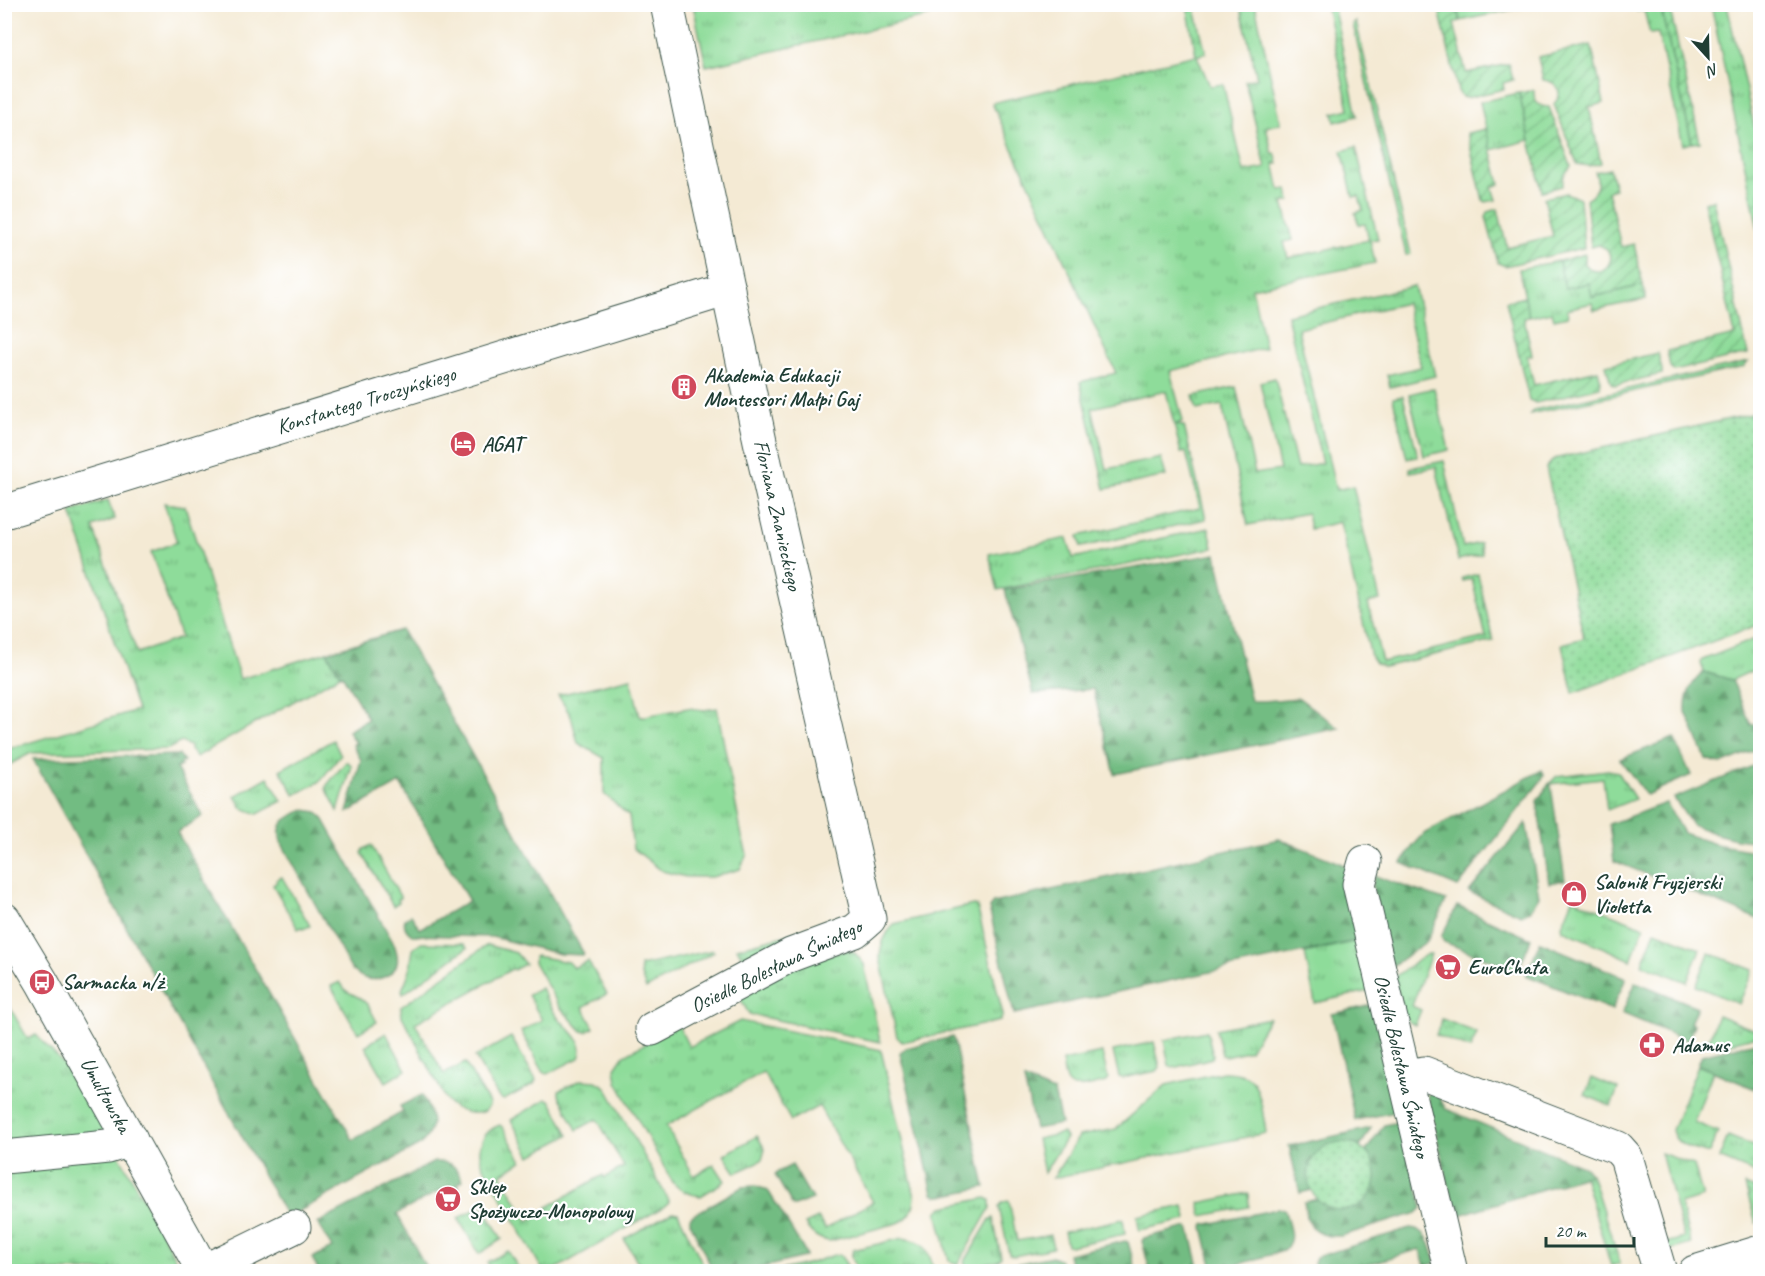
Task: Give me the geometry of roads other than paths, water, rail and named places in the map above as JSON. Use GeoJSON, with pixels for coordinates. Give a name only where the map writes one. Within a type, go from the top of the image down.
{"type":"FeatureCollection","features":[{"type":"Feature","properties":{"kind":"street","name":"Floriana Znanieckiego"},"geometry":{"type":"LineString","coordinates":[[666,4],[760,441],[869,920]]}},
{"type":"Feature","properties":{"kind":"street","name":"Konstantego Troczyńskiego"},"geometry":{"type":"LineString","coordinates":[[4,512],[728,289]]}},
{"type":"Feature","properties":{"kind":"street","name":"Osiedle Bolesława Śmiałego"},"geometry":{"type":"LineString","coordinates":[[1365,862],[1359,884],[1451,1272]]}},
{"type":"Feature","properties":{"kind":"street","name":"Umultowska"},"geometry":{"type":"LineString","coordinates":[[4,919],[48,992],[204,1271]]}},
{"type":"Feature","properties":{"kind":"street","name":"Osiedle Bolesława Śmiałego"},"geometry":{"type":"LineString","coordinates":[[652,1029],[791,955],[855,931],[869,920]]}},
{"type":"Feature","properties":{"kind":"street"},"geometry":{"type":"LineString","coordinates":[[1404,1076],[1424,1072],[1618,1148],[1626,1157],[1660,1272]]}},
{"type":"Feature","properties":{"kind":"street"},"geometry":{"type":"LineString","coordinates":[[4,1157],[108,1147],[131,1140]]}},
{"type":"Feature","properties":{"kind":"street"},"geometry":{"type":"LineString","coordinates":[[204,1271],[294,1227]]}},
{"type":"Feature","properties":{"kind":"street"},"geometry":{"type":"LineString","coordinates":[[1695,1272],[1761,1252]]}},
{"type":"Feature","properties":{"kind":"place","name":"Akademia Edukacji Montessori Małpi Gaj"},"geometry":{"type":"Point","coordinates":[684,387]}},
{"type":"Feature","properties":{"kind":"place","name":"AGAT"},"geometry":{"type":"Point","coordinates":[463,444]}},
{"type":"Feature","properties":{"kind":"place","name":"Salonik Fryzjerski Violetta"},"geometry":{"type":"Point","coordinates":[1574,894]}},
{"type":"Feature","properties":{"kind":"place","name":"EuroChata"},"geometry":{"type":"Point","coordinates":[1448,967]}},
{"type":"Feature","properties":{"kind":"place","name":"Sarmacka n/ż"},"geometry":{"type":"Point","coordinates":[42,982]}},
{"type":"Feature","properties":{"kind":"place","name":"Adamus"},"geometry":{"type":"Point","coordinates":[1652,1045]}},
{"type":"Feature","properties":{"kind":"place","name":"Sklep Spożywczo-Monopolowy"},"geometry":{"type":"Point","coordinates":[448,1199]}}]}
